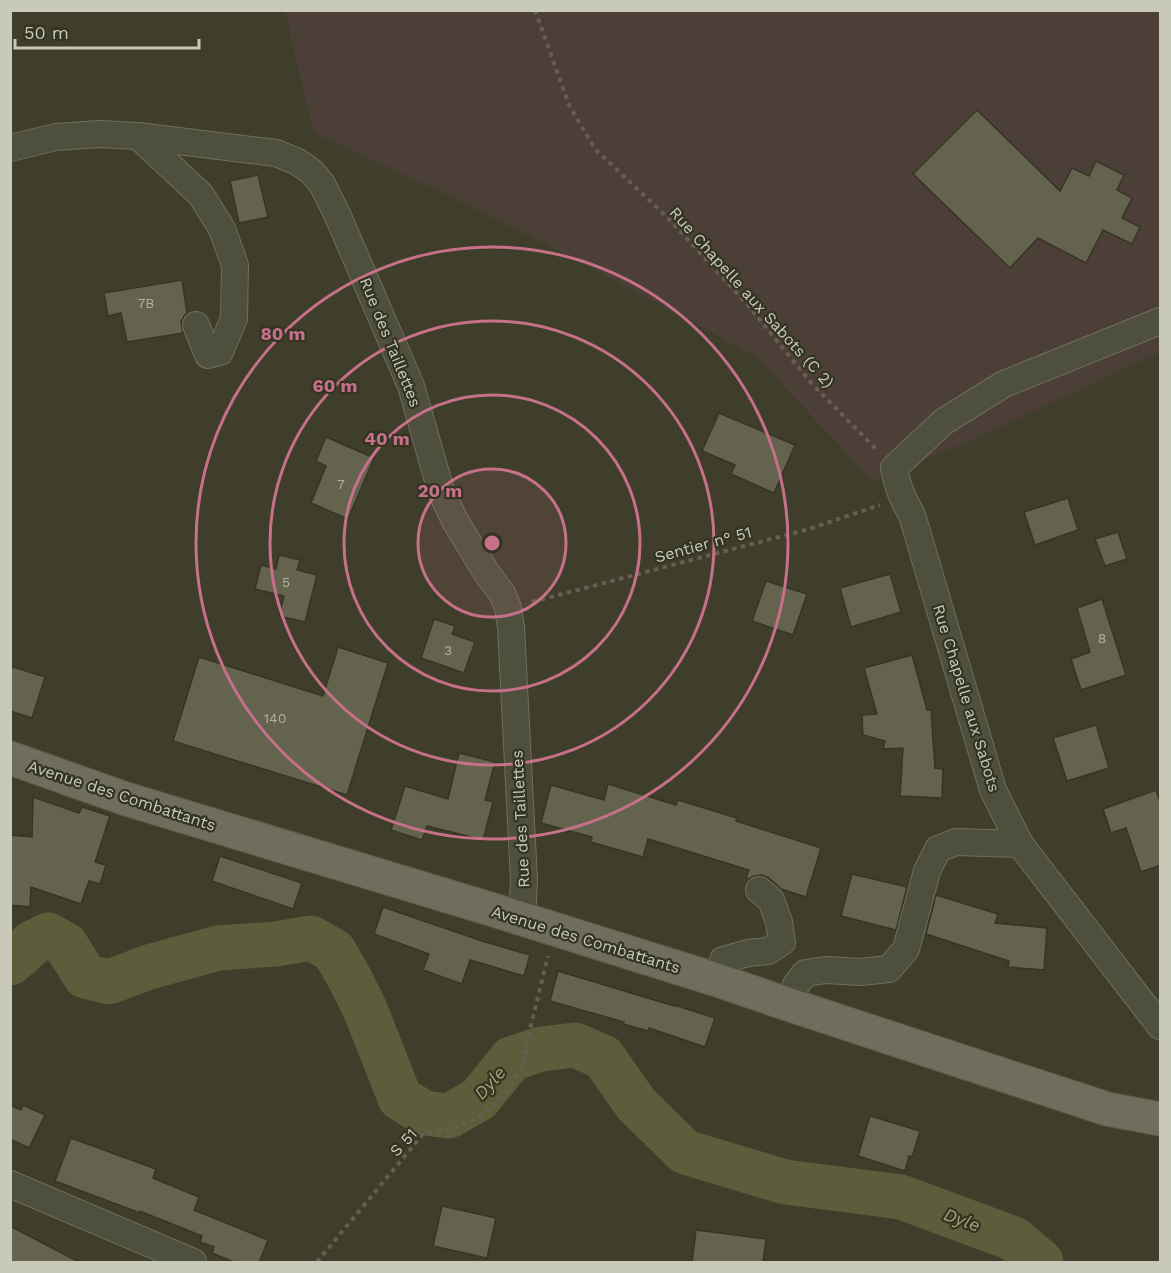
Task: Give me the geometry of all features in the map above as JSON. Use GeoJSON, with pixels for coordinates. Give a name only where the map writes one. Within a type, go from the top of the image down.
{"type":"FeatureCollection","features":[{"type":"Feature","properties":{"kind":"main road","name":"Avenue des Combattants"},"geometry":{"type":"LineString","coordinates":[[10,758],[126,799],[717,980],[1107,1109],[1161,1119]]}},
{"type":"Feature","properties":{"kind":"street","name":"Rue des Taillettes"},"geometry":{"type":"LineString","coordinates":[[10,148],[56,137],[99,134],[138,136],[276,153],[298,162],[312,172],[322,184],[338,214],[411,386],[441,491],[455,521],[503,595],[508,608],[511,628],[524,880],[522,920]]}},
{"type":"Feature","properties":{"kind":"street"},"geometry":{"type":"LineString","coordinates":[[138,136],[201,195],[222,229],[235,265],[234,318],[220,352],[208,355],[196,325]]}},
{"type":"Feature","properties":{"kind":"street"},"geometry":{"type":"LineString","coordinates":[[894,468],[944,422],[1004,384],[1161,321]]}},
{"type":"Feature","properties":{"kind":"street","name":"Rue Chapelle aux Sabots"},"geometry":{"type":"LineString","coordinates":[[894,468],[902,498],[912,515],[993,790],[1020,844],[1161,1026]]}},
{"type":"Feature","properties":{"kind":"street"},"geometry":{"type":"LineString","coordinates":[[790,1005],[796,985],[805,973],[826,970],[860,972],[889,969],[906,949],[927,871],[938,849],[956,842],[1020,844]]}},
{"type":"Feature","properties":{"kind":"street"},"geometry":{"type":"LineString","coordinates":[[717,980],[723,960],[748,953],[768,951],[782,942],[779,922],[771,900],[759,890]]}},
{"type":"Feature","properties":{"kind":"street"},"geometry":{"type":"LineString","coordinates":[[10,1184],[193,1263]]}},
{"type":"Feature","properties":{"kind":"path","name":"Rue Chapelle aux Sabots (C 2)"},"geometry":{"type":"LineString","coordinates":[[535,10],[568,105],[595,149],[668,218],[746,303],[813,385],[894,468]]}},
{"type":"Feature","properties":{"kind":"path","name":"Sentier n° 51"},"geometry":{"type":"LineString","coordinates":[[508,608],[809,529],[902,498]]}},
{"type":"Feature","properties":{"kind":"path","name":"S 51"},"geometry":{"type":"LineString","coordinates":[[317,1263],[423,1134],[452,1129],[479,1117],[505,1095],[524,1066],[527,1041],[555,930]]}},
{"type":"Feature","properties":{"kind":"shaded area"},"geometry":{"type":"Polygon","coordinates":[[[285,11],[1160,11],[1160,352],[968,442],[872,481],[757,357],[594,269],[466,204],[313,132],[285,11]]]}},
{"type":"Feature","properties":{"kind":"building"},"geometry":{"type":"Polygon","coordinates":[[[977,110],[1060,191],[1072,168],[1089,176],[1096,161],[1124,175],[1117,190],[1132,198],[1122,218],[1140,227],[1132,244],[1103,230],[1086,263],[1038,238],[1010,268],[913,174],[977,110]]]}},
{"type":"Feature","properties":{"kind":"building"},"geometry":{"type":"Polygon","coordinates":[[[258,175],[268,217],[239,223],[230,181],[258,175]]]}},
{"type":"Feature","properties":{"kind":"building"},"geometry":{"type":"Polygon","coordinates":[[[182,280],[187,313],[181,322],[183,333],[127,342],[121,313],[108,316],[104,293],[182,280]]]}},
{"type":"Feature","properties":{"kind":"building"},"geometry":{"type":"Polygon","coordinates":[[[719,413],[795,445],[774,493],[731,474],[735,465],[702,451],[719,413]]]}},
{"type":"Feature","properties":{"kind":"building"},"geometry":{"type":"Polygon","coordinates":[[[326,437],[374,458],[348,519],[311,503],[326,466],[316,461],[326,437]]]}},
{"type":"Feature","properties":{"kind":"building"},"geometry":{"type":"Polygon","coordinates":[[[1068,498],[1078,530],[1035,545],[1024,512],[1068,498]]]}},
{"type":"Feature","properties":{"kind":"building"},"geometry":{"type":"Polygon","coordinates":[[[1118,532],[1127,559],[1105,566],[1095,539],[1118,532]]]}},
{"type":"Feature","properties":{"kind":"building"},"geometry":{"type":"Polygon","coordinates":[[[279,555],[300,560],[297,570],[317,575],[305,622],[279,616],[284,596],[255,589],[261,565],[276,569],[279,555]]]}},
{"type":"Feature","properties":{"kind":"building"},"geometry":{"type":"Polygon","coordinates":[[[890,574],[901,612],[851,627],[840,588],[890,574]]]}},
{"type":"Feature","properties":{"kind":"building"},"geometry":{"type":"Polygon","coordinates":[[[766,581],[807,594],[793,635],[752,621],[766,581]]]}},
{"type":"Feature","properties":{"kind":"building"},"geometry":{"type":"Polygon","coordinates":[[[1102,599],[1126,675],[1081,690],[1071,659],[1090,652],[1077,608],[1102,599]]]}},
{"type":"Feature","properties":{"kind":"building"},"geometry":{"type":"Polygon","coordinates":[[[434,619],[455,626],[452,634],[475,642],[464,673],[421,658],[434,619]]]}},
{"type":"Feature","properties":{"kind":"building"},"geometry":{"type":"Polygon","coordinates":[[[338,647],[388,663],[347,795],[173,741],[199,657],[323,696],[338,647]]]}},
{"type":"Feature","properties":{"kind":"building"},"geometry":{"type":"Polygon","coordinates":[[[912,655],[927,710],[931,710],[935,768],[943,769],[942,798],[900,796],[903,748],[883,749],[885,741],[863,735],[862,715],[877,714],[864,668],[912,655]]]}},
{"type":"Feature","properties":{"kind":"building"},"geometry":{"type":"Polygon","coordinates":[[[10,666],[45,677],[32,718],[10,711],[10,666]]]}},
{"type":"Feature","properties":{"kind":"building"},"geometry":{"type":"Polygon","coordinates":[[[1096,725],[1109,768],[1067,781],[1053,738],[1096,725]]]}},
{"type":"Feature","properties":{"kind":"building"},"geometry":{"type":"Polygon","coordinates":[[[459,753],[495,762],[485,800],[493,802],[483,840],[427,826],[422,840],[391,830],[405,786],[448,799],[459,753]]]}},
{"type":"Feature","properties":{"kind":"building"},"geometry":{"type":"Polygon","coordinates":[[[608,784],[676,805],[678,800],[821,848],[806,897],[781,889],[762,875],[746,878],[749,870],[648,839],[643,857],[591,842],[592,837],[541,823],[551,785],[604,800],[608,784]]]}},
{"type":"Feature","properties":{"kind":"building"},"geometry":{"type":"Polygon","coordinates":[[[1156,790],[1161,804],[1161,865],[1141,872],[1126,828],[1111,833],[1103,809],[1156,790]]]}},
{"type":"Feature","properties":{"kind":"building"},"geometry":{"type":"Polygon","coordinates":[[[33,797],[79,813],[82,807],[110,816],[95,862],[106,865],[100,884],[89,881],[81,904],[31,887],[30,907],[10,905],[10,835],[32,837],[33,797]]]}},
{"type":"Feature","properties":{"kind":"building"},"geometry":{"type":"Polygon","coordinates":[[[220,856],[302,883],[293,909],[212,881],[220,856]]]}},
{"type":"Feature","properties":{"kind":"building"},"geometry":{"type":"Polygon","coordinates":[[[852,874],[907,887],[896,930],[841,916],[852,874]]]}},
{"type":"Feature","properties":{"kind":"building"},"geometry":{"type":"Polygon","coordinates":[[[936,895],[998,914],[995,923],[1047,928],[1044,970],[1008,967],[1009,961],[926,934],[936,895]]]}},
{"type":"Feature","properties":{"kind":"building"},"geometry":{"type":"Polygon","coordinates":[[[383,907],[530,955],[524,976],[470,960],[462,984],[423,970],[429,954],[374,934],[383,907]]]}},
{"type":"Feature","properties":{"kind":"building"},"geometry":{"type":"Polygon","coordinates":[[[558,971],[715,1018],[705,1047],[649,1028],[648,1031],[550,1001],[558,971]]]}},
{"type":"Feature","properties":{"kind":"building"},"geometry":{"type":"Polygon","coordinates":[[[10,1105],[21,1110],[23,1105],[45,1115],[29,1148],[10,1139],[10,1105]]]}},
{"type":"Feature","properties":{"kind":"building"},"geometry":{"type":"Polygon","coordinates":[[[870,1116],[920,1131],[905,1171],[858,1156],[870,1116]]]}},
{"type":"Feature","properties":{"kind":"building"},"geometry":{"type":"Polygon","coordinates":[[[71,1138],[156,1169],[153,1178],[199,1197],[194,1210],[268,1240],[259,1263],[236,1263],[212,1253],[214,1247],[200,1242],[202,1236],[55,1181],[71,1138]]]}},
{"type":"Feature","properties":{"kind":"building"},"geometry":{"type":"Polygon","coordinates":[[[442,1206],[496,1218],[487,1258],[433,1246],[442,1206]]]}},
{"type":"Feature","properties":{"kind":"building"},"geometry":{"type":"Polygon","coordinates":[[[10,1226],[81,1263],[10,1263],[10,1226]]]}},
{"type":"Feature","properties":{"kind":"building"},"geometry":{"type":"Polygon","coordinates":[[[696,1230],[766,1239],[763,1263],[692,1263],[696,1230]]]}},
{"type":"Feature","properties":{"kind":"waterway","name":"Dyle"},"geometry":{"type":"LineString","coordinates":[[10,963],[32,943],[48,935],[66,945],[85,976],[109,982],[149,967],[218,948],[276,944],[311,938],[334,951],[365,1009],[400,1098],[424,1113],[449,1116],[479,1099],[511,1059],[541,1049],[575,1045],[603,1057],[636,1104],[685,1152],[785,1182],[901,1197],[1014,1239],[1041,1262]]}}]}
